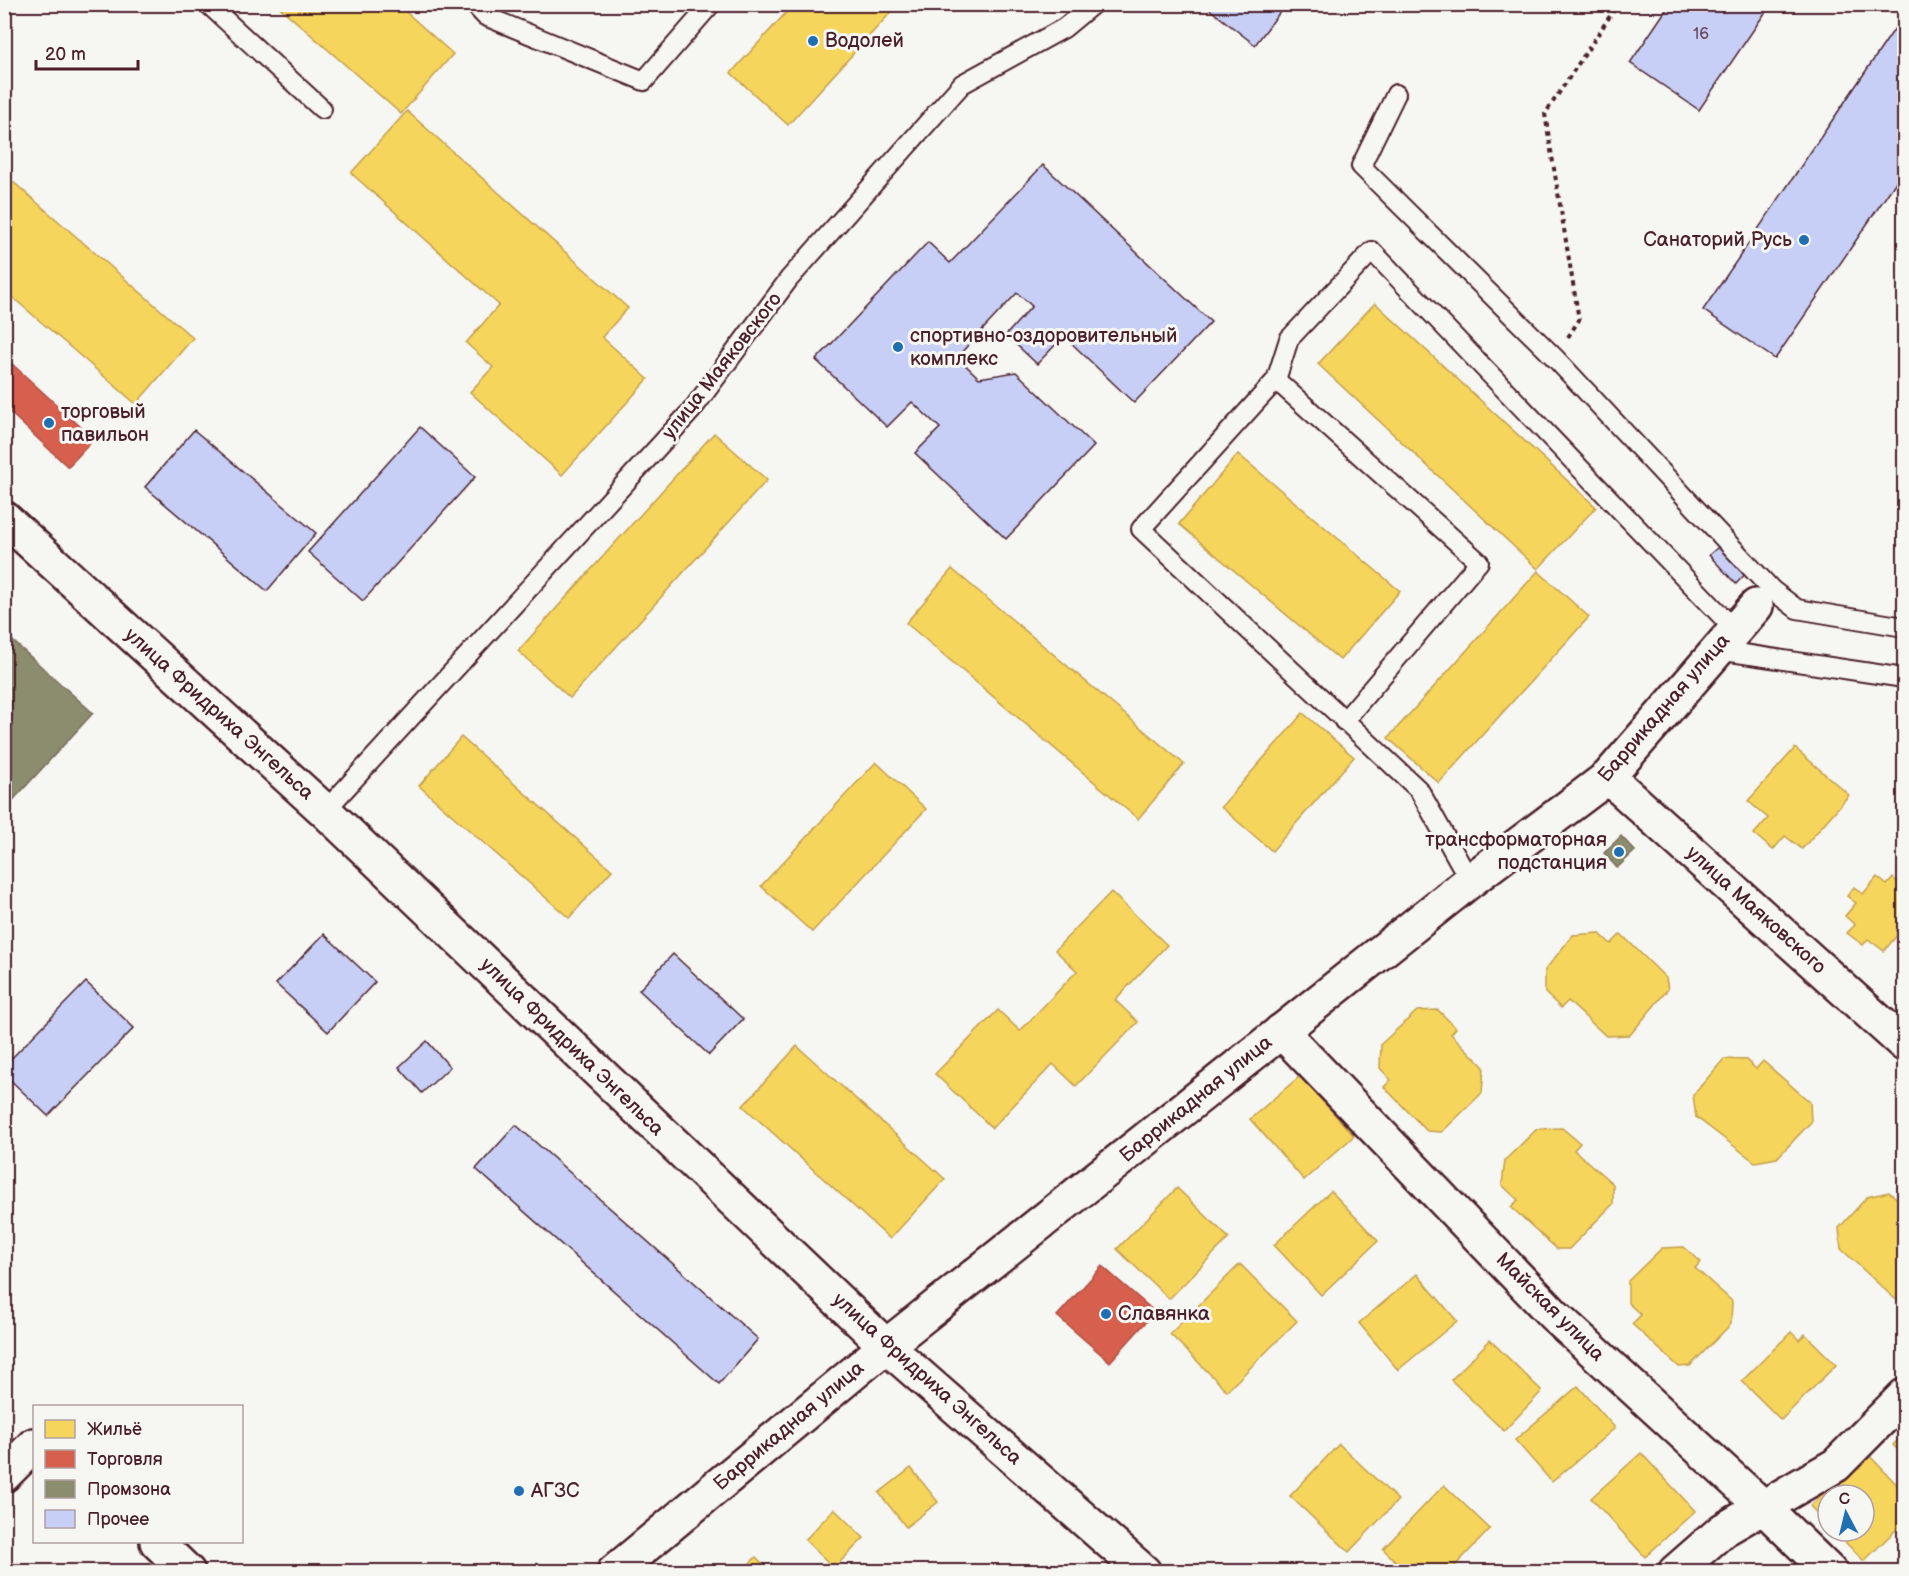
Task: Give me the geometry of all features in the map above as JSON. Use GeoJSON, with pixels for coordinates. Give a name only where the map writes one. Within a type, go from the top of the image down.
{"type":"FeatureCollection","features":[{"type":"Feature","properties":{"kind":"street","name":"улица Фридриха Энгельса"},"geometry":{"type":"LineString","coordinates":[[4,518],[325,811],[886,1346],[1144,1572]]}},
{"type":"Feature","properties":{"kind":"street","name":"Баррикадная улица"},"geometry":{"type":"LineString","coordinates":[[614,1572],[886,1346],[1470,881],[1608,777],[1745,619]]}},
{"type":"Feature","properties":{"kind":"street","name":"улица Маяковского"},"geometry":{"type":"LineString","coordinates":[[1608,777],[1905,1044]]}},
{"type":"Feature","properties":{"kind":"street","name":"Майская улица"},"geometry":{"type":"LineString","coordinates":[[1281,1031],[1554,1315],[1762,1506],[1830,1572]]}},
{"type":"Feature","properties":{"kind":"street"},"geometry":{"type":"LineString","coordinates":[[1675,1572],[1723,1530],[1836,1465],[1905,1396]]}},
{"type":"Feature","properties":{"kind":"street"},"geometry":{"type":"LineString","coordinates":[[4,1475],[33,1445]]}},
{"type":"Feature","properties":{"kind":"street"},"geometry":{"type":"LineString","coordinates":[[158,1543],[188,1572]]}},
{"type":"Feature","properties":{"kind":"lane"},"geometry":{"type":"LineString","coordinates":[[208,4],[322,109]]}},
{"type":"Feature","properties":{"kind":"lane"},"geometry":{"type":"LineString","coordinates":[[474,4],[485,16],[644,81],[711,4]]}},
{"type":"Feature","properties":{"kind":"lane","name":"улица Маяковского"},"geometry":{"type":"LineString","coordinates":[[325,811],[692,410],[789,279],[962,84],[1064,28],[1093,4]]}},
{"type":"Feature","properties":{"kind":"lane"},"geometry":{"type":"LineString","coordinates":[[1396,94],[1361,166],[1555,357],[1745,619]]}},
{"type":"Feature","properties":{"kind":"lane"},"geometry":{"type":"LineString","coordinates":[[1470,881],[1419,790],[1141,529],[1276,380],[1288,339],[1372,251],[1745,619],[1905,678]]}},
{"type":"Feature","properties":{"kind":"lane"},"geometry":{"type":"LineString","coordinates":[[1276,380],[1479,562],[1344,721]]}},
{"type":"Feature","properties":{"kind":"lane"},"geometry":{"type":"LineString","coordinates":[[1745,619],[1797,609],[1905,627]]}},
{"type":"Feature","properties":{"kind":"path"},"geometry":{"type":"LineString","coordinates":[[1555,357],[1579,320],[1545,114],[1618,4]]}},
{"type":"Feature","properties":{"kind":"building: Жильё"},"geometry":{"type":"Polygon","coordinates":[[[276,4],[397,4],[453,54],[401,114],[276,4]]]}},
{"type":"Feature","properties":{"kind":"building: Жильё","name":"Водолей"},"geometry":{"type":"Polygon","coordinates":[[[794,4],[889,4],[894,9],[788,125],[731,73],[794,4]]]}},
{"type":"Feature","properties":{"kind":"building: Жильё"},"geometry":{"type":"Polygon","coordinates":[[[407,111],[628,308],[602,337],[648,379],[562,475],[470,392],[493,367],[466,343],[499,305],[351,173],[407,111]]]}},
{"type":"Feature","properties":{"kind":"building: Жильё"},"geometry":{"type":"Polygon","coordinates":[[[4,174],[193,338],[136,404],[4,290],[4,174]]]}},
{"type":"Feature","properties":{"kind":"building: Жильё"},"geometry":{"type":"Polygon","coordinates":[[[1375,303],[1596,507],[1538,569],[1318,364],[1375,303]]]}},
{"type":"Feature","properties":{"kind":"building: Жильё"},"geometry":{"type":"Polygon","coordinates":[[[714,433],[767,480],[570,698],[518,651],[714,433]]]}},
{"type":"Feature","properties":{"kind":"building: Жильё"},"geometry":{"type":"Polygon","coordinates":[[[1238,454],[1400,591],[1340,660],[1179,524],[1238,454]]]}},
{"type":"Feature","properties":{"kind":"building: Жильё"},"geometry":{"type":"Polygon","coordinates":[[[952,569],[1184,764],[1138,819],[906,623],[952,569]]]}},
{"type":"Feature","properties":{"kind":"building: Жильё"},"geometry":{"type":"Polygon","coordinates":[[[1538,571],[1589,617],[1439,783],[1388,738],[1538,571]]]}},
{"type":"Feature","properties":{"kind":"building: Жильё"},"geometry":{"type":"Polygon","coordinates":[[[1303,713],[1354,757],[1272,851],[1221,807],[1303,713]]]}},
{"type":"Feature","properties":{"kind":"building: Жильё"},"geometry":{"type":"Polygon","coordinates":[[[461,737],[612,870],[569,918],[419,786],[461,737]]]}},
{"type":"Feature","properties":{"kind":"building: Жильё"},"geometry":{"type":"Polygon","coordinates":[[[1795,748],[1849,795],[1802,849],[1785,836],[1773,850],[1754,834],[1768,818],[1748,801],[1795,748]]]}},
{"type":"Feature","properties":{"kind":"building: Жильё"},"geometry":{"type":"Polygon","coordinates":[[[876,762],[926,809],[812,932],[761,886],[876,762]]]}},
{"type":"Feature","properties":{"kind":"building: Жильё"},"geometry":{"type":"Polygon","coordinates":[[[1877,877],[1887,885],[1893,878],[1904,888],[1904,927],[1884,951],[1868,939],[1863,945],[1847,933],[1855,925],[1845,916],[1856,903],[1847,896],[1854,887],[1863,894],[1877,877]]]}},
{"type":"Feature","properties":{"kind":"building: Жильё"},"geometry":{"type":"Polygon","coordinates":[[[1111,892],[1167,945],[1115,1000],[1138,1022],[1076,1086],[1053,1064],[992,1128],[935,1074],[998,1010],[1020,1031],[1077,971],[1055,950],[1111,892]]]}},
{"type":"Feature","properties":{"kind":"building: Жильё"},"geometry":{"type":"Polygon","coordinates":[[[1599,933],[1611,944],[1621,934],[1666,978],[1668,989],[1630,1035],[1606,1036],[1568,1001],[1561,1008],[1545,993],[1545,970],[1573,935],[1599,933]]]}},
{"type":"Feature","properties":{"kind":"building: Жильё"},"geometry":{"type":"Polygon","coordinates":[[[1438,1010],[1456,1028],[1451,1034],[1484,1067],[1482,1093],[1442,1132],[1427,1131],[1384,1087],[1391,1080],[1380,1068],[1381,1044],[1417,1011],[1438,1010]]]}},
{"type":"Feature","properties":{"kind":"building: Жильё"},"geometry":{"type":"Polygon","coordinates":[[[797,1046],[945,1179],[890,1239],[743,1106],[797,1046]]]}},
{"type":"Feature","properties":{"kind":"building: Жильё"},"geometry":{"type":"Polygon","coordinates":[[[1724,1059],[1746,1060],[1756,1069],[1763,1061],[1810,1102],[1811,1122],[1777,1158],[1755,1162],[1696,1117],[1693,1095],[1724,1059]]]}},
{"type":"Feature","properties":{"kind":"building: Жильё"},"geometry":{"type":"Polygon","coordinates":[[[1300,1076],[1354,1136],[1304,1180],[1250,1119],[1300,1076]]]}},
{"type":"Feature","properties":{"kind":"building: Жильё"},"geometry":{"type":"Polygon","coordinates":[[[1562,1128],[1580,1143],[1574,1150],[1613,1184],[1613,1204],[1569,1249],[1557,1249],[1511,1207],[1518,1200],[1502,1185],[1505,1160],[1537,1129],[1562,1128]]]}},
{"type":"Feature","properties":{"kind":"building: Жильё"},"geometry":{"type":"Polygon","coordinates":[[[1177,1188],[1229,1238],[1169,1299],[1117,1249],[1177,1188]]]}},
{"type":"Feature","properties":{"kind":"building: Жильё"},"geometry":{"type":"Polygon","coordinates":[[[1331,1191],[1378,1241],[1321,1295],[1274,1245],[1331,1191]]]}},
{"type":"Feature","properties":{"kind":"building: Жильё"},"geometry":{"type":"Polygon","coordinates":[[[1889,1192],[1904,1204],[1904,1298],[1895,1299],[1841,1249],[1839,1228],[1867,1197],[1889,1192]]]}},
{"type":"Feature","properties":{"kind":"building: Жильё"},"geometry":{"type":"Polygon","coordinates":[[[1684,1247],[1701,1262],[1695,1268],[1732,1301],[1731,1324],[1690,1366],[1679,1367],[1632,1324],[1641,1315],[1628,1303],[1628,1281],[1662,1248],[1684,1247]]]}},
{"type":"Feature","properties":{"kind":"building: Жильё"},"geometry":{"type":"Polygon","coordinates":[[[1240,1264],[1297,1321],[1227,1391],[1170,1334],[1240,1264]]]}},
{"type":"Feature","properties":{"kind":"building: Жильё"},"geometry":{"type":"Polygon","coordinates":[[[1417,1274],[1457,1321],[1398,1370],[1359,1323],[1417,1274]]]}},
{"type":"Feature","properties":{"kind":"building: Жильё"},"geometry":{"type":"Polygon","coordinates":[[[1791,1332],[1799,1340],[1805,1334],[1836,1365],[1781,1420],[1742,1381],[1791,1332]]]}},
{"type":"Feature","properties":{"kind":"building: Жильё"},"geometry":{"type":"Polygon","coordinates":[[[1490,1340],[1542,1391],[1504,1431],[1451,1380],[1490,1340]]]}},
{"type":"Feature","properties":{"kind":"building: Жильё"},"geometry":{"type":"Polygon","coordinates":[[[1578,1386],[1615,1428],[1552,1482],[1515,1440],[1578,1386]]]}},
{"type":"Feature","properties":{"kind":"building: Жильё"},"geometry":{"type":"Polygon","coordinates":[[[1904,1434],[1904,1456],[1893,1445],[1904,1434]]]}},
{"type":"Feature","properties":{"kind":"building: Жильё"},"geometry":{"type":"Polygon","coordinates":[[[1339,1444],[1398,1500],[1349,1552],[1290,1496],[1339,1444]]]}},
{"type":"Feature","properties":{"kind":"building: Жильё"},"geometry":{"type":"Polygon","coordinates":[[[1866,1452],[1904,1492],[1904,1522],[1864,1561],[1846,1543],[1876,1543],[1876,1483],[1834,1483],[1866,1452]]]}},
{"type":"Feature","properties":{"kind":"building: Жильё"},"geometry":{"type":"Polygon","coordinates":[[[1641,1453],[1695,1511],[1645,1557],[1591,1498],[1641,1453]]]}},
{"type":"Feature","properties":{"kind":"building: Жильё"},"geometry":{"type":"Polygon","coordinates":[[[911,1468],[938,1502],[906,1527],[879,1493],[911,1468]]]}},
{"type":"Feature","properties":{"kind":"building: Жильё"},"geometry":{"type":"Polygon","coordinates":[[[1444,1485],[1490,1529],[1449,1572],[1407,1572],[1383,1549],[1444,1485]]]}},
{"type":"Feature","properties":{"kind":"building: Жильё"},"geometry":{"type":"Polygon","coordinates":[[[1816,1500],[1816,1512],[1810,1506],[1816,1500]]]}},
{"type":"Feature","properties":{"kind":"building: Жильё"},"geometry":{"type":"Polygon","coordinates":[[[834,1509],[864,1538],[834,1568],[805,1540],[834,1509]]]}},
{"type":"Feature","properties":{"kind":"building: Жильё"},"geometry":{"type":"Polygon","coordinates":[[[756,1557],[771,1572],[741,1572],[756,1557]]]}},
{"type":"Feature","properties":{"kind":"building: Торговля","name":"торговый павильон"},"geometry":{"type":"Polygon","coordinates":[[[11,363],[94,439],[68,467],[4,407],[4,370],[11,363]]]}},
{"type":"Feature","properties":{"kind":"building: Торговля","name":"Славянка"},"geometry":{"type":"Polygon","coordinates":[[[1102,1266],[1155,1312],[1110,1362],[1057,1316],[1102,1266]]]}},
{"type":"Feature","properties":{"kind":"building: Промзона"},"geometry":{"type":"Polygon","coordinates":[[[4,633],[93,713],[4,810],[4,633]]]}},
{"type":"Feature","properties":{"kind":"building: Промзона","name":"трансформаторная подстанция"},"geometry":{"type":"Polygon","coordinates":[[[1621,836],[1635,851],[1617,868],[1604,853],[1621,836]]]}},
{"type":"Feature","properties":{"kind":"building: Прочее"},"geometry":{"type":"Polygon","coordinates":[[[1203,4],[1286,4],[1255,45],[1203,4]]]}},
{"type":"Feature","properties":{"kind":"building: Прочее"},"geometry":{"type":"Polygon","coordinates":[[[1670,4],[1771,4],[1699,110],[1630,63],[1670,4]]]}},
{"type":"Feature","properties":{"kind":"building: Прочее","name":"Санаторий Русь"},"geometry":{"type":"Polygon","coordinates":[[[1904,15],[1904,170],[1775,359],[1703,310],[1904,15]]]}},
{"type":"Feature","properties":{"kind":"building: Прочее","name":"спортивно-оздоровительный комплекс"},"geometry":{"type":"Polygon","coordinates":[[[1043,165],[1211,322],[1134,403],[1064,336],[1037,364],[1006,335],[1032,306],[1017,293],[957,357],[979,378],[1016,372],[1094,446],[1006,539],[915,453],[940,428],[912,402],[887,427],[816,360],[928,242],[950,263],[1043,165]]]}},
{"type":"Feature","properties":{"kind":"building: Прочее"},"geometry":{"type":"Polygon","coordinates":[[[420,427],[475,477],[363,601],[308,552],[420,427]]]}},
{"type":"Feature","properties":{"kind":"building: Прочее"},"geometry":{"type":"Polygon","coordinates":[[[194,430],[316,533],[267,591],[145,487],[194,430]]]}},
{"type":"Feature","properties":{"kind":"building: Прочее"},"geometry":{"type":"Polygon","coordinates":[[[1724,542],[1749,570],[1736,584],[1709,555],[1724,542]]]}},
{"type":"Feature","properties":{"kind":"building: Прочее"},"geometry":{"type":"Polygon","coordinates":[[[324,934],[375,982],[328,1032],[276,984],[324,934]]]}},
{"type":"Feature","properties":{"kind":"building: Прочее"},"geometry":{"type":"Polygon","coordinates":[[[673,954],[743,1019],[709,1055],[639,990],[673,954]]]}},
{"type":"Feature","properties":{"kind":"building: Прочее"},"geometry":{"type":"Polygon","coordinates":[[[86,982],[134,1028],[48,1116],[4,1074],[4,1066],[86,982]]]}},
{"type":"Feature","properties":{"kind":"building: Прочее"},"geometry":{"type":"Polygon","coordinates":[[[427,1041],[450,1067],[422,1093],[399,1067],[427,1041]]]}},
{"type":"Feature","properties":{"kind":"building: Прочее"},"geometry":{"type":"Polygon","coordinates":[[[516,1125],[758,1339],[719,1384],[476,1169],[516,1125]]]}},
{"type":"Feature","properties":{"kind":"place","name":"Водолей"},"geometry":{"type":"Point","coordinates":[813,41]}},
{"type":"Feature","properties":{"kind":"place","name":"Санаторий Русь"},"geometry":{"type":"Point","coordinates":[1804,240]}},
{"type":"Feature","properties":{"kind":"place","name":"спортивно-оздоровительный комплекс"},"geometry":{"type":"Point","coordinates":[898,347]}},
{"type":"Feature","properties":{"kind":"place","name":"торговый павильон"},"geometry":{"type":"Point","coordinates":[49,423]}},
{"type":"Feature","properties":{"kind":"place","name":"трансформаторная подстанция"},"geometry":{"type":"Point","coordinates":[1619,852]}},
{"type":"Feature","properties":{"kind":"place","name":"Славянка"},"geometry":{"type":"Point","coordinates":[1106,1314]}},
{"type":"Feature","properties":{"kind":"place","name":"АГЗС"},"geometry":{"type":"Point","coordinates":[519,1491]}}]}
